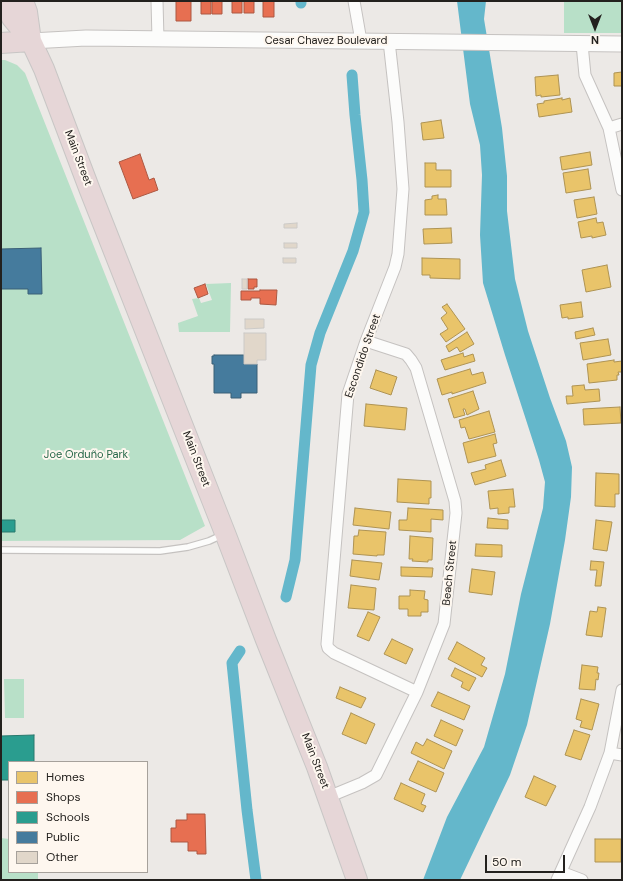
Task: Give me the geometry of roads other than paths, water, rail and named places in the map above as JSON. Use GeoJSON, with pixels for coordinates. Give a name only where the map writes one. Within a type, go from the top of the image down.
{"type":"FeatureCollection","features":[{"type":"Feature","properties":{"kind":"highway","name":"Main Street"},"geometry":{"type":"LineString","coordinates":[[5,1],[12,18],[31,41],[44,69],[89,188],[328,797],[357,880]]}},
{"type":"Feature","properties":{"kind":"highway","name":"Main Street"},"geometry":{"type":"LineString","coordinates":[[24,1],[31,41]]}},
{"type":"Feature","properties":{"kind":"highway"},"geometry":{"type":"LineString","coordinates":[[1,42],[31,41]]}},
{"type":"Feature","properties":{"kind":"street"},"geometry":{"type":"LineString","coordinates":[[157,1],[158,39]]}},
{"type":"Feature","properties":{"kind":"street"},"geometry":{"type":"LineString","coordinates":[[354,1],[361,41]]}},
{"type":"Feature","properties":{"kind":"street","name":"Cesar Chavez Boulevard"},"geometry":{"type":"LineString","coordinates":[[31,41],[86,38],[622,44]]}},
{"type":"Feature","properties":{"kind":"street","name":"Escondido Street"},"geometry":{"type":"LineString","coordinates":[[389,41],[398,122],[403,189],[398,254],[396,267],[366,341],[348,399],[327,644],[328,648],[334,653],[417,692]]}},
{"type":"Feature","properties":{"kind":"street"},"geometry":{"type":"LineString","coordinates":[[582,44],[585,74],[609,128],[622,190]]}},
{"type":"Feature","properties":{"kind":"street"},"geometry":{"type":"LineString","coordinates":[[609,128],[622,124]]}},
{"type":"Feature","properties":{"kind":"street","name":"Beach Street"},"geometry":{"type":"LineString","coordinates":[[328,797],[362,783],[376,775],[417,692],[444,624],[456,513],[456,501],[416,368],[406,354],[366,341]]}},
{"type":"Feature","properties":{"kind":"street"},"geometry":{"type":"LineString","coordinates":[[582,880],[559,876],[590,807],[610,753],[622,690]]}},
{"type":"Feature","properties":{"kind":"street"},"geometry":{"type":"LineString","coordinates":[[610,753],[622,755]]}},
{"type":"Feature","properties":{"kind":"lane"},"geometry":{"type":"LineString","coordinates":[[1,550],[160,551],[188,547],[209,541],[225,533]]}},
{"type":"Feature","properties":{"kind":"water"},"geometry":{"type":"Polygon","coordinates":[[[457,1],[486,1],[484,19],[502,128],[507,176],[507,211],[515,279],[528,331],[566,441],[572,467],[571,497],[550,624],[527,725],[510,775],[460,880],[423,880],[447,817],[484,747],[505,674],[521,594],[543,508],[545,482],[483,283],[480,235],[482,175],[480,145],[470,104],[457,1]]]}},
{"type":"Feature","properties":{"kind":"waterway"},"geometry":{"type":"LineString","coordinates":[[286,597],[295,560],[311,365],[320,333],[353,251],[364,212],[352,75]]}},
{"type":"Feature","properties":{"kind":"waterway"},"geometry":{"type":"LineString","coordinates":[[240,651],[232,663],[247,810],[256,880]]}},
{"type":"Feature","properties":{"kind":"park label","name":"Joe Orduño Park"},"geometry":{"type":"Point","coordinates":[86,455]}}]}
